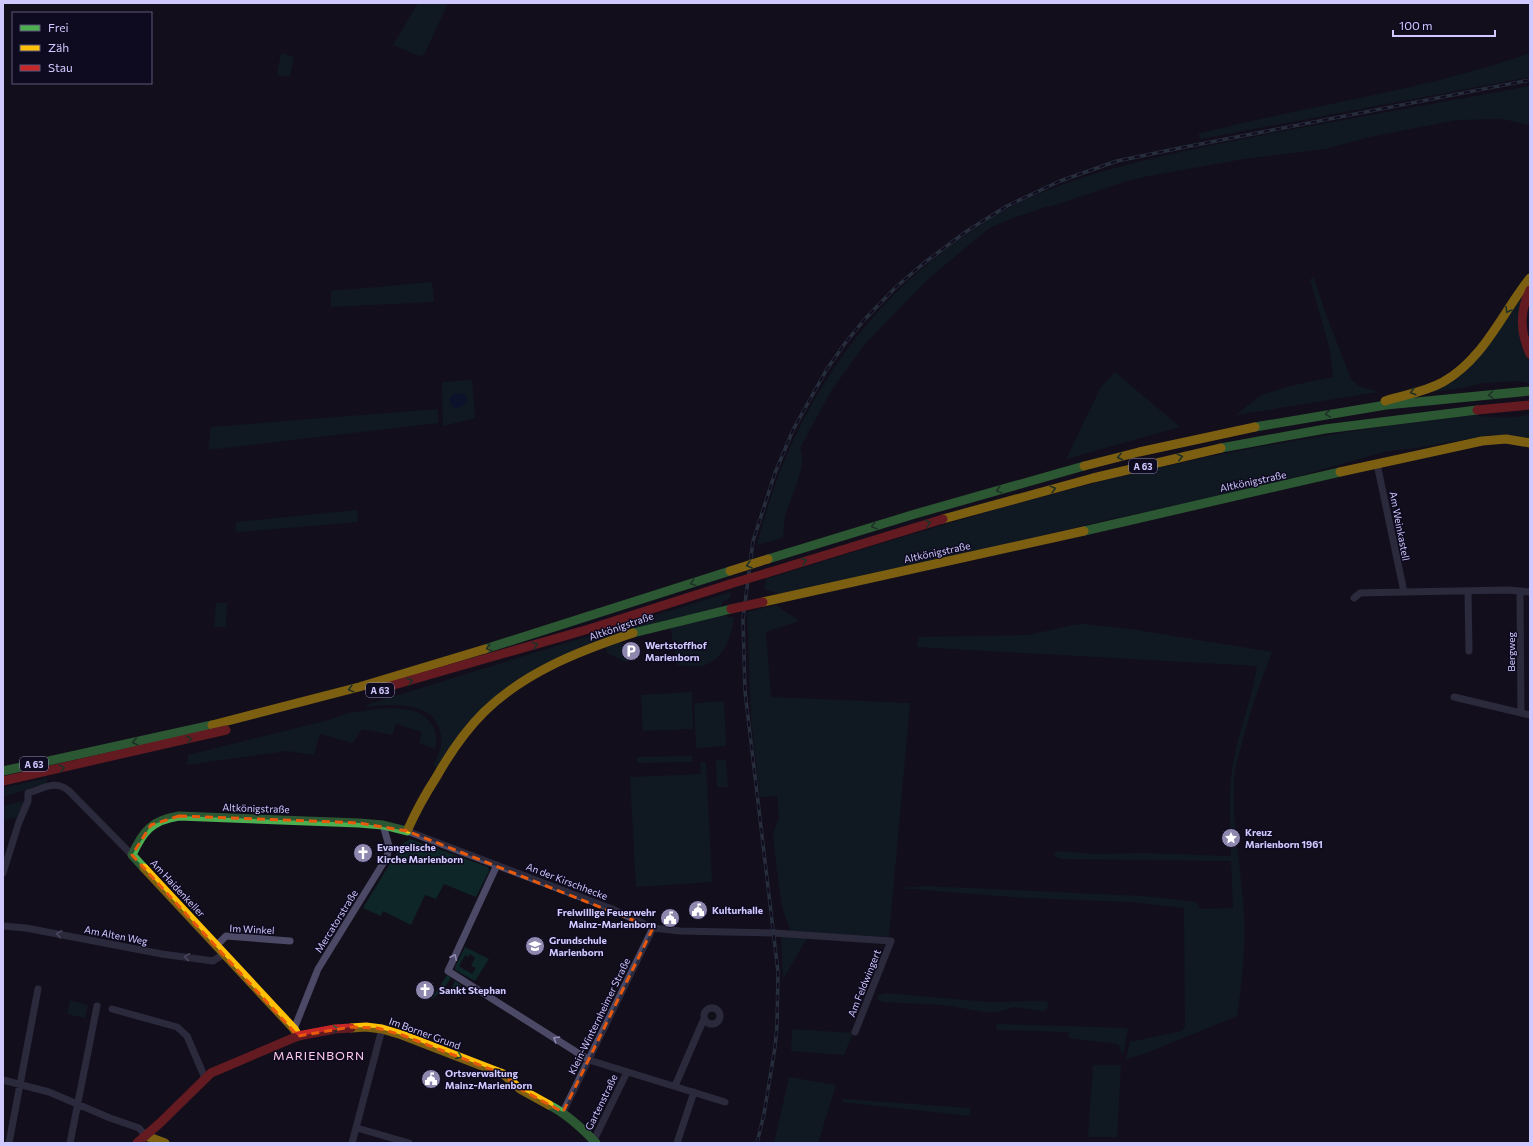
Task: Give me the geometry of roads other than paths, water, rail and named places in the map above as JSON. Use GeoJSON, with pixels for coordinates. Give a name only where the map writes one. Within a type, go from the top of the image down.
{"type":"FeatureCollection","features":[{"type":"Feature","properties":{"kind":"main road"},"geometry":{"type":"LineString","coordinates":[[1366,408],[1428,388],[1457,374],[1480,353],[1515,298],[1530,278]]}},
{"type":"Feature","properties":{"kind":"main road"},"geometry":{"type":"LineString","coordinates":[[1530,290],[1523,305],[1521,320],[1524,341],[1530,354]]}},
{"type":"Feature","properties":{"kind":"main road","name":"A 63"},"geometry":{"type":"LineString","coordinates":[[3,771],[241,718],[364,685],[464,656],[936,507],[1104,461],[1208,437],[1366,408],[1454,398],[1530,392]]}},
{"type":"Feature","properties":{"kind":"main road","name":"A 63"},"geometry":{"type":"LineString","coordinates":[[3,781],[148,749],[314,708],[581,632],[938,520],[1108,474],[1204,452],[1325,429],[1453,412],[1530,405]]}},
{"type":"Feature","properties":{"kind":"main road","name":"Altkönigstraße"},"geometry":{"type":"LineString","coordinates":[[132,855],[139,840],[146,830],[160,820],[173,816],[383,825],[403,830],[465,733],[485,711],[516,686],[538,673],[570,656],[627,634],[731,608],[1041,541],[1488,439],[1510,439],[1530,443]]}},
{"type":"Feature","properties":{"kind":"main road","name":"Am Haidenkeller"},"geometry":{"type":"LineString","coordinates":[[132,855],[296,1033]]}},
{"type":"Feature","properties":{"kind":"main road","name":"Im Borner Grund"},"geometry":{"type":"LineString","coordinates":[[137,1143],[160,1123],[211,1073],[296,1033],[351,1027],[382,1029],[414,1039],[499,1072],[520,1089],[563,1112],[595,1142]]}},
{"type":"Feature","properties":{"kind":"main road"},"geometry":{"type":"LineString","coordinates":[[146,1136],[165,1143]]}},
{"type":"Feature","properties":{"kind":"street","name":"Am Weinkastell"},"geometry":{"type":"LineString","coordinates":[[1382,463],[1404,592]]}},
{"type":"Feature","properties":{"kind":"street"},"geometry":{"type":"LineString","coordinates":[[1354,598],[1360,593],[1508,590],[1530,592]]}},
{"type":"Feature","properties":{"kind":"street"},"geometry":{"type":"LineString","coordinates":[[1468,591],[1469,651]]}},
{"type":"Feature","properties":{"kind":"street","name":"Bergweg"},"geometry":{"type":"LineString","coordinates":[[1520,591],[1521,713]]}},
{"type":"Feature","properties":{"kind":"street"},"geometry":{"type":"LineString","coordinates":[[1454,697],[1530,715]]}},
{"type":"Feature","properties":{"kind":"street","name":"Am Haidenkeller"},"geometry":{"type":"LineString","coordinates":[[3,873],[28,801],[28,793],[52,785],[64,786],[132,855]]}},
{"type":"Feature","properties":{"kind":"street","name":"Mercatorstraße"},"geometry":{"type":"LineString","coordinates":[[296,1033],[318,969],[387,857],[389,846],[383,825]]}},
{"type":"Feature","properties":{"kind":"street","name":"An der Kirschhecke"},"geometry":{"type":"LineString","coordinates":[[403,830],[612,909],[653,928],[680,931],[774,933],[891,940]]}},
{"type":"Feature","properties":{"kind":"street"},"geometry":{"type":"LineString","coordinates":[[497,865],[448,971],[589,1060],[725,1102]]}},
{"type":"Feature","properties":{"kind":"street","name":"Am Alten Weg"},"geometry":{"type":"LineString","coordinates":[[3,926],[26,928],[162,954],[213,961],[224,954]]}},
{"type":"Feature","properties":{"kind":"street","name":"Klein-Winternheimer Straße"},"geometry":{"type":"LineString","coordinates":[[563,1112],[653,928]]}},
{"type":"Feature","properties":{"kind":"street","name":"Im Winkel"},"geometry":{"type":"LineString","coordinates":[[216,946],[226,936],[290,941]]}},
{"type":"Feature","properties":{"kind":"street","name":"Am Feldwingert"},"geometry":{"type":"LineString","coordinates":[[855,1032],[891,940]]}},
{"type":"Feature","properties":{"kind":"street"},"geometry":{"type":"LineString","coordinates":[[9,1143],[38,989]]}},
{"type":"Feature","properties":{"kind":"street"},"geometry":{"type":"LineString","coordinates":[[70,1143],[97,1006]]}},
{"type":"Feature","properties":{"kind":"street"},"geometry":{"type":"LineString","coordinates":[[112,1008],[177,1028],[187,1036],[205,1078]]}},
{"type":"Feature","properties":{"kind":"street"},"geometry":{"type":"LineString","coordinates":[[675,1086],[704,1020]]}},
{"type":"Feature","properties":{"kind":"street"},"geometry":{"type":"LineString","coordinates":[[352,1143],[382,1029]]}},
{"type":"Feature","properties":{"kind":"street","name":"Gartenstraße"},"geometry":{"type":"LineString","coordinates":[[595,1142],[627,1072]]}},
{"type":"Feature","properties":{"kind":"street"},"geometry":{"type":"LineString","coordinates":[[3,1080],[49,1092],[139,1128],[146,1136]]}},
{"type":"Feature","properties":{"kind":"street"},"geometry":{"type":"LineString","coordinates":[[677,1143],[694,1092]]}},
{"type":"Feature","properties":{"kind":"street"},"geometry":{"type":"LineString","coordinates":[[356,1128],[409,1143]]}},
{"type":"Feature","properties":{"kind":"water"},"geometry":{"type":"Polygon","coordinates":[[[458,393],[466,395],[467,401],[461,407],[453,408],[449,399],[452,395],[458,393]]]}},
{"type":"Feature","properties":{"kind":"railway"},"geometry":{"type":"LineString","coordinates":[[757,1143],[764,1114],[775,1047],[778,972],[745,691],[743,619],[753,541],[775,473],[793,430],[827,369],[846,342],[865,319],[896,287],[924,263],[967,231],[1007,206],[1060,181],[1117,161],[1530,80]]}},
{"type":"Feature","properties":{"kind":"place","name":"Wertstoffhof Marienborn"},"geometry":{"type":"Point","coordinates":[631,651]}},
{"type":"Feature","properties":{"kind":"place","name":"Kreuz Marienborn 1961"},"geometry":{"type":"Point","coordinates":[1231,838]}},
{"type":"Feature","properties":{"kind":"place","name":"Evangelische Kirche Marienborn"},"geometry":{"type":"Point","coordinates":[363,853]}},
{"type":"Feature","properties":{"kind":"place","name":"Kulturhalle"},"geometry":{"type":"Point","coordinates":[698,910]}},
{"type":"Feature","properties":{"kind":"place","name":"Freiwillige Feuerwehr Mainz-Marienborn"},"geometry":{"type":"Point","coordinates":[670,918]}},
{"type":"Feature","properties":{"kind":"place","name":"Grundschule Marienborn"},"geometry":{"type":"Point","coordinates":[535,946]}},
{"type":"Feature","properties":{"kind":"place","name":"Sankt Stephan"},"geometry":{"type":"Point","coordinates":[425,990]}},
{"type":"Feature","properties":{"kind":"place","name":"Ortsverwaltung Mainz-Marienborn"},"geometry":{"type":"Point","coordinates":[431,1079]}},
{"type":"Feature","properties":{"kind":"district","name":"MARIENBORN"},"geometry":{"type":"Point","coordinates":[319,1055]}}]}
